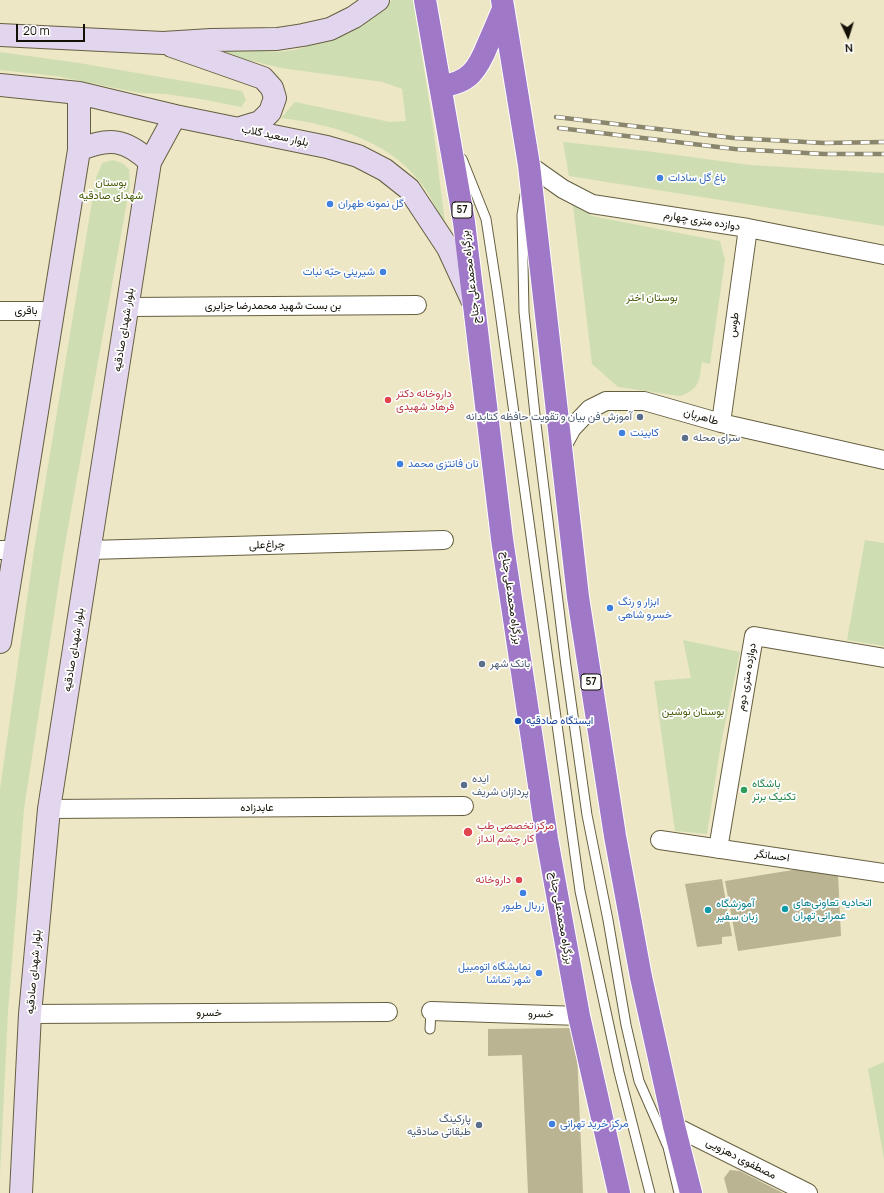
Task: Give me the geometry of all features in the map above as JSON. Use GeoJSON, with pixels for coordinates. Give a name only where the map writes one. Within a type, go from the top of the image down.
{"type":"FeatureCollection","features":[{"type":"Feature","properties":{"kind":"highway","name":"بزرگراه محمدعلی جناح"},"geometry":{"type":"LineString","coordinates":[[425,0],[464,222],[502,539],[547,839],[579,1016],[619,1193]]}},
{"type":"Feature","properties":{"kind":"highway"},"geometry":{"type":"LineString","coordinates":[[440,86],[462,81],[481,63],[501,3]]}},
{"type":"Feature","properties":{"kind":"highway"},"geometry":{"type":"LineString","coordinates":[[501,3],[529,165]]}},
{"type":"Feature","properties":{"kind":"highway","name":"57"},"geometry":{"type":"LineString","coordinates":[[529,165],[578,597],[615,836],[641,977],[674,1126],[691,1193]]}},
{"type":"Feature","properties":{"kind":"street"},"geometry":{"type":"LineString","coordinates":[[0,36],[163,43],[212,40],[277,39],[330,29],[354,17],[378,0]]}},
{"type":"Feature","properties":{"kind":"street"},"geometry":{"type":"LineString","coordinates":[[163,43],[263,78],[272,88],[275,98],[270,112],[260,122],[238,129]]}},
{"type":"Feature","properties":{"kind":"street","name":"بلوار سعید گلاب"},"geometry":{"type":"LineString","coordinates":[[0,85],[79,93],[175,116],[327,147],[358,156],[385,170],[409,189],[448,248],[474,305]]}},
{"type":"Feature","properties":{"kind":"street"},"geometry":{"type":"LineString","coordinates":[[0,642],[7,550],[53,311],[79,150],[79,93]]}},
{"type":"Feature","properties":{"kind":"street","name":"بلوار شهدای صادقیه"},"geometry":{"type":"LineString","coordinates":[[22,1193],[30,1014],[49,809],[150,162],[175,116]]}},
{"type":"Feature","properties":{"kind":"street"},"geometry":{"type":"LineString","coordinates":[[79,150],[93,144],[109,142],[124,144],[139,151],[150,162]]}},
{"type":"Feature","properties":{"kind":"street","name":"دوازده متری چهارم"},"geometry":{"type":"LineString","coordinates":[[529,165],[563,189],[592,204],[748,228],[884,255]]}},
{"type":"Feature","properties":{"kind":"street","name":"طوس"},"geometry":{"type":"LineString","coordinates":[[721,423],[748,228]]}},
{"type":"Feature","properties":{"kind":"street","name":"بن بست شهید محمدرضا جزایری"},"geometry":{"type":"LineString","coordinates":[[128,308],[418,305]]}},
{"type":"Feature","properties":{"kind":"street","name":"باقری"},"geometry":{"type":"LineString","coordinates":[[0,311],[53,311]]}},
{"type":"Feature","properties":{"kind":"street","name":"طاهریان"},"geometry":{"type":"LineString","coordinates":[[561,448],[572,428],[590,409],[606,401],[644,401],[721,423],[884,460]]}},
{"type":"Feature","properties":{"kind":"street","name":"چراغ‌علی"},"geometry":{"type":"LineString","coordinates":[[90,550],[444,540]]}},
{"type":"Feature","properties":{"kind":"street","name":"دوازده متری دوم"},"geometry":{"type":"LineString","coordinates":[[718,849],[754,636],[884,658]]}},
{"type":"Feature","properties":{"kind":"street","name":"عابدزاده"},"geometry":{"type":"LineString","coordinates":[[49,809],[464,806]]}},
{"type":"Feature","properties":{"kind":"street","name":"احسانگر"},"geometry":{"type":"LineString","coordinates":[[660,840],[884,873]]}},
{"type":"Feature","properties":{"kind":"street","name":"خسرو"},"geometry":{"type":"LineString","coordinates":[[431,1011],[579,1016]]}},
{"type":"Feature","properties":{"kind":"street","name":"خسرو"},"geometry":{"type":"LineString","coordinates":[[30,1014],[388,1012]]}},
{"type":"Feature","properties":{"kind":"street","name":"مصطفوی دهزویی"},"geometry":{"type":"LineString","coordinates":[[674,1126],[808,1193]]}},
{"type":"Feature","properties":{"kind":"lane"},"geometry":{"type":"LineString","coordinates":[[445,117],[486,219],[580,891],[619,1072],[650,1193]]}},
{"type":"Feature","properties":{"kind":"lane"},"geometry":{"type":"LineString","coordinates":[[529,165],[522,215],[524,312],[535,417],[566,666],[587,815],[626,1025],[639,1081],[668,1147],[679,1193]]}},
{"type":"Feature","properties":{"kind":"lane"},"geometry":{"type":"LineString","coordinates":[[430,1029],[431,1011]]}},
{"type":"Feature","properties":{"kind":"green space"},"geometry":{"type":"Polygon","coordinates":[[[392,0],[413,0],[433,126],[445,224],[424,187],[407,167],[392,155],[357,136],[339,130],[281,118],[295,102],[390,122],[406,121],[402,89],[383,82],[281,68],[183,44],[277,52],[295,50],[327,41],[352,29],[377,14],[392,0]]]}},
{"type":"Feature","properties":{"kind":"green space"},"geometry":{"type":"Polygon","coordinates":[[[0,52],[79,63],[242,91],[246,100],[241,107],[166,94],[140,93],[56,76],[0,70],[0,52]]]}},
{"type":"Feature","properties":{"kind":"green space"},"geometry":{"type":"Polygon","coordinates":[[[563,142],[750,165],[884,173],[884,226],[569,176],[563,142]]]}},
{"type":"Feature","properties":{"kind":"green space","name":"بوستان شهدای صادقیه"},"geometry":{"type":"Polygon","coordinates":[[[113,160],[122,163],[129,169],[130,185],[64,550],[24,809],[8,1012],[0,1175],[0,789],[34,550],[96,178],[102,163],[113,160]]]}},
{"type":"Feature","properties":{"kind":"green space","name":"بوستان اختر"},"geometry":{"type":"Polygon","coordinates":[[[573,205],[592,216],[720,241],[725,260],[710,364],[702,362],[697,384],[687,393],[680,396],[618,387],[592,364],[573,205]]]}},
{"type":"Feature","properties":{"kind":"green space"},"geometry":{"type":"Polygon","coordinates":[[[865,540],[884,543],[884,646],[847,640],[865,540]]]}},
{"type":"Feature","properties":{"kind":"green space","name":"بوستان نوشین"},"geometry":{"type":"Polygon","coordinates":[[[683,640],[740,652],[721,743],[707,834],[675,831],[654,681],[691,678],[683,640]]]}},
{"type":"Feature","properties":{"kind":"green space"},"geometry":{"type":"Polygon","coordinates":[[[884,1062],[884,1159],[868,1069],[884,1062]]]}},
{"type":"Feature","properties":{"kind":"building","name":"اتحادیه تعاونی‌های عمرانی تهران"},"geometry":{"type":"Polygon","coordinates":[[[799,869],[838,875],[841,936],[738,951],[725,881],[799,869]]]}},
{"type":"Feature","properties":{"kind":"building","name":"آموزشگاه زبان سفیر"},"geometry":{"type":"Polygon","coordinates":[[[722,879],[732,936],[722,937],[722,944],[697,947],[685,884],[722,879]]]}},
{"type":"Feature","properties":{"kind":"building","name":"مرکز خرید تهرانی"},"geometry":{"type":"Polygon","coordinates":[[[576,1028],[583,1193],[528,1193],[522,1055],[488,1056],[488,1029],[576,1028]]]}},
{"type":"Feature","properties":{"kind":"building"},"geometry":{"type":"Polygon","coordinates":[[[730,1170],[740,1171],[783,1193],[728,1193],[724,1178],[730,1170]]]}},
{"type":"Feature","properties":{"kind":"railway"},"geometry":{"type":"LineString","coordinates":[[556,117],[734,138],[824,143],[884,142]]}},
{"type":"Feature","properties":{"kind":"railway"},"geometry":{"type":"LineString","coordinates":[[559,128],[735,149],[824,154],[884,154]]}},
{"type":"Feature","properties":{"kind":"place","name":"باغ گل سادات"},"geometry":{"type":"Point","coordinates":[660,178]}},
{"type":"Feature","properties":{"kind":"place","name":"گل نمونه طهران"},"geometry":{"type":"Point","coordinates":[330,204]}},
{"type":"Feature","properties":{"kind":"place","name":"شیرینی حبّه نبات"},"geometry":{"type":"Point","coordinates":[383,272]}},
{"type":"Feature","properties":{"kind":"place","name":"داروخانه دکتر فرهاد شهیدی"},"geometry":{"type":"Point","coordinates":[388,400]}},
{"type":"Feature","properties":{"kind":"place","name":"آموزش فن بیان و تقویت حافظه کتابدانه"},"geometry":{"type":"Point","coordinates":[640,417]}},
{"type":"Feature","properties":{"kind":"place","name":"کابینت"},"geometry":{"type":"Point","coordinates":[622,433]}},
{"type":"Feature","properties":{"kind":"place","name":"سرای محله"},"geometry":{"type":"Point","coordinates":[685,438]}},
{"type":"Feature","properties":{"kind":"place","name":"نان فانتزی محمد"},"geometry":{"type":"Point","coordinates":[400,464]}},
{"type":"Feature","properties":{"kind":"place","name":"ابزار و رنگ خسرو شاهی"},"geometry":{"type":"Point","coordinates":[610,608]}},
{"type":"Feature","properties":{"kind":"place","name":"بانک شهر"},"geometry":{"type":"Point","coordinates":[482,664]}},
{"type":"Feature","properties":{"kind":"place","name":"ایستگاه صادقیه"},"geometry":{"type":"Point","coordinates":[518,721]}},
{"type":"Feature","properties":{"kind":"place","name":"ایده پردازان شریف"},"geometry":{"type":"Point","coordinates":[464,785]}},
{"type":"Feature","properties":{"kind":"place","name":"باشگاه تکنیک برتر"},"geometry":{"type":"Point","coordinates":[744,790]}},
{"type":"Feature","properties":{"kind":"place","name":"مرکز تخصصی طب کار چشم انداز"},"geometry":{"type":"Point","coordinates":[468,832]}},
{"type":"Feature","properties":{"kind":"place","name":"داروخانه"},"geometry":{"type":"Point","coordinates":[519,880]}},
{"type":"Feature","properties":{"kind":"place","name":"زربال طیور"},"geometry":{"type":"Point","coordinates":[523,893]}},
{"type":"Feature","properties":{"kind":"place","name":"اتحادیه تعاونی‌های عمرانی تهران"},"geometry":{"type":"Point","coordinates":[785,909]}},
{"type":"Feature","properties":{"kind":"place","name":"آموزشگاه زبان سفیر"},"geometry":{"type":"Point","coordinates":[708,910]}},
{"type":"Feature","properties":{"kind":"place","name":"نمایشگاه اتومبیل شهر تماشا"},"geometry":{"type":"Point","coordinates":[539,973]}},
{"type":"Feature","properties":{"kind":"place","name":"مرکز خرید تهرانی"},"geometry":{"type":"Point","coordinates":[552,1124]}},
{"type":"Feature","properties":{"kind":"place","name":"پارکینگ طبقاتی صادقیه"},"geometry":{"type":"Point","coordinates":[479,1125]}}]}
